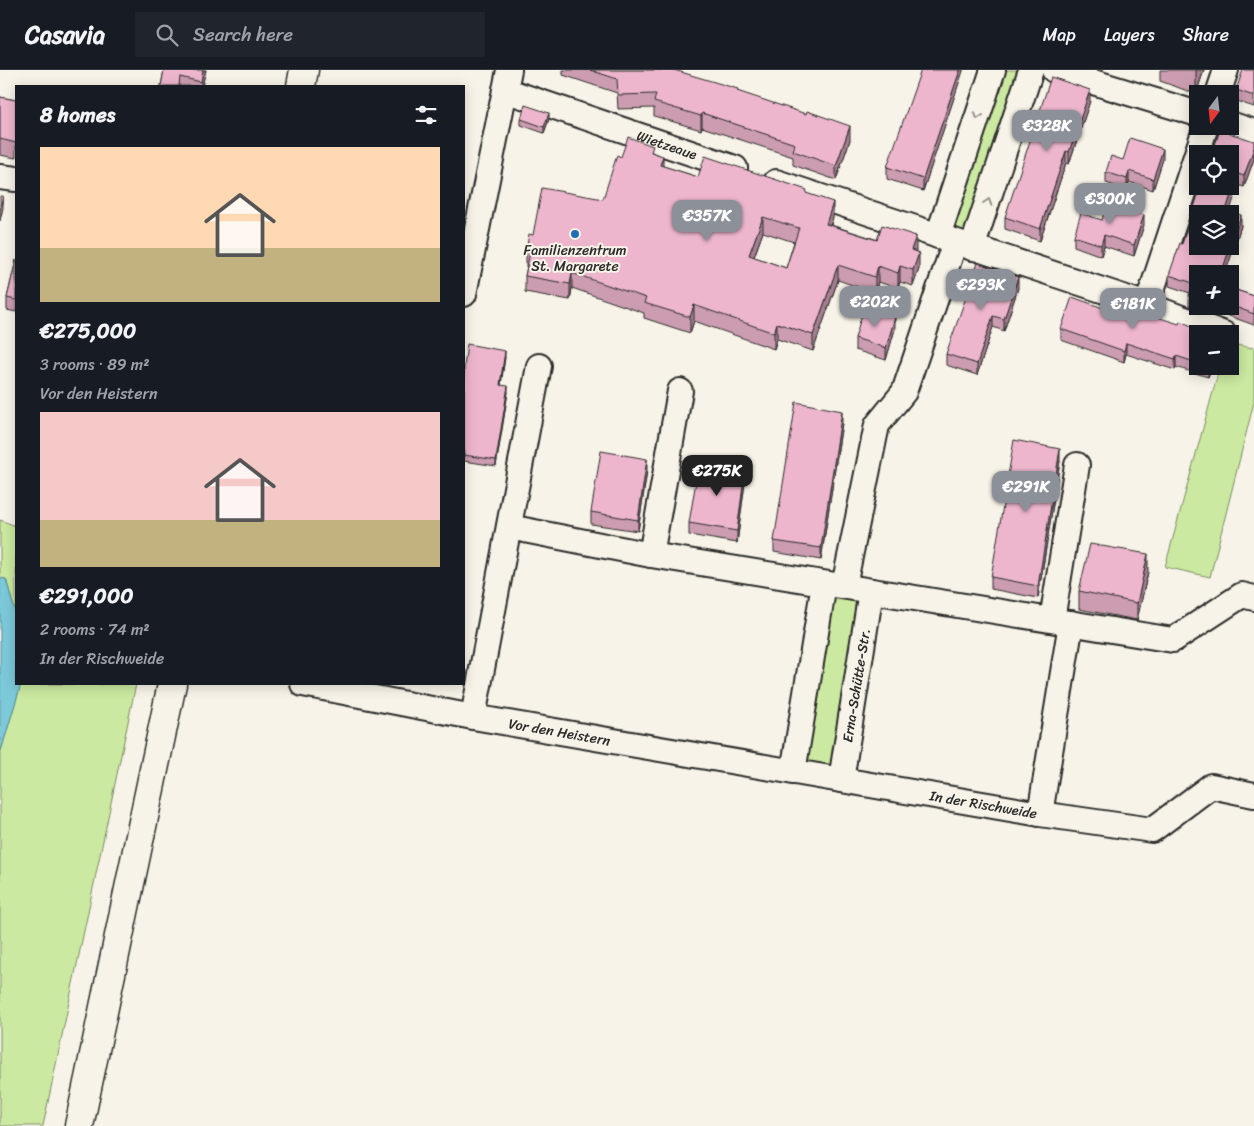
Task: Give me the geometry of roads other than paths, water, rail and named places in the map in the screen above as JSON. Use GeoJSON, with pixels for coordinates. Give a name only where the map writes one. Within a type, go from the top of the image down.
{"type":"FeatureCollection","features":[{"type":"Feature","properties":{"kind":"main road"},"geometry":{"type":"LineString","coordinates":[[301,85],[304,70]]}},
{"type":"Feature","properties":{"kind":"main road"},"geometry":{"type":"LineString","coordinates":[[79,1126],[172,685]]}},
{"type":"Feature","properties":{"kind":"street"},"geometry":{"type":"LineString","coordinates":[[955,242],[993,70]]}},
{"type":"Feature","properties":{"kind":"street"},"geometry":{"type":"LineString","coordinates":[[793,772],[834,585],[877,425],[904,392],[955,242],[1031,70]]}},
{"type":"Feature","properties":{"kind":"street"},"geometry":{"type":"LineString","coordinates":[[1054,70],[1189,111]]}},
{"type":"Feature","properties":{"kind":"street"},"geometry":{"type":"LineString","coordinates":[[1221,85],[1226,70]]}},
{"type":"Feature","properties":{"kind":"street","name":"Wietzeaue"},"geometry":{"type":"LineString","coordinates":[[465,289],[507,80],[756,175],[1147,305],[1200,325]]}},
{"type":"Feature","properties":{"kind":"street"},"geometry":{"type":"LineString","coordinates":[[1239,127],[1254,132]]}},
{"type":"Feature","properties":{"kind":"street"},"geometry":{"type":"LineString","coordinates":[[1147,305],[1203,135]]}},
{"type":"Feature","properties":{"kind":"street"},"geometry":{"type":"LineString","coordinates":[[0,177],[15,179]]}},
{"type":"Feature","properties":{"kind":"street"},"geometry":{"type":"LineString","coordinates":[[473,717],[539,366]]}},
{"type":"Feature","properties":{"kind":"street"},"geometry":{"type":"LineString","coordinates":[[652,555],[680,391]]}},
{"type":"Feature","properties":{"kind":"street"},"geometry":{"type":"LineString","coordinates":[[1040,814],[1078,464]]}},
{"type":"Feature","properties":{"kind":"street"},"geometry":{"type":"LineString","coordinates":[[509,527],[652,555],[1173,640],[1242,595],[1254,598]]}},
{"type":"Feature","properties":{"kind":"street","name":"Erna-Schütte-Str."},"geometry":{"type":"LineString","coordinates":[[840,780],[871,591]]}},
{"type":"Feature","properties":{"kind":"street","name":"Vor den Heistern"},"geometry":{"type":"LineString","coordinates":[[308,685],[473,717],[817,776]]}},
{"type":"Feature","properties":{"kind":"street","name":"In der Rischweide"},"geometry":{"type":"LineString","coordinates":[[817,776],[1040,814],[1152,830],[1211,786],[1254,795]]}},
{"type":"Feature","properties":{"kind":"water"},"geometry":{"type":"Polygon","coordinates":[[[0,578],[6,579],[15,611],[15,685],[21,685],[0,754],[0,578]]]}},
{"type":"Feature","properties":{"kind":"place","name":"Familienzentrum St. Margarete"},"geometry":{"type":"Point","coordinates":[575,234]}}]}
